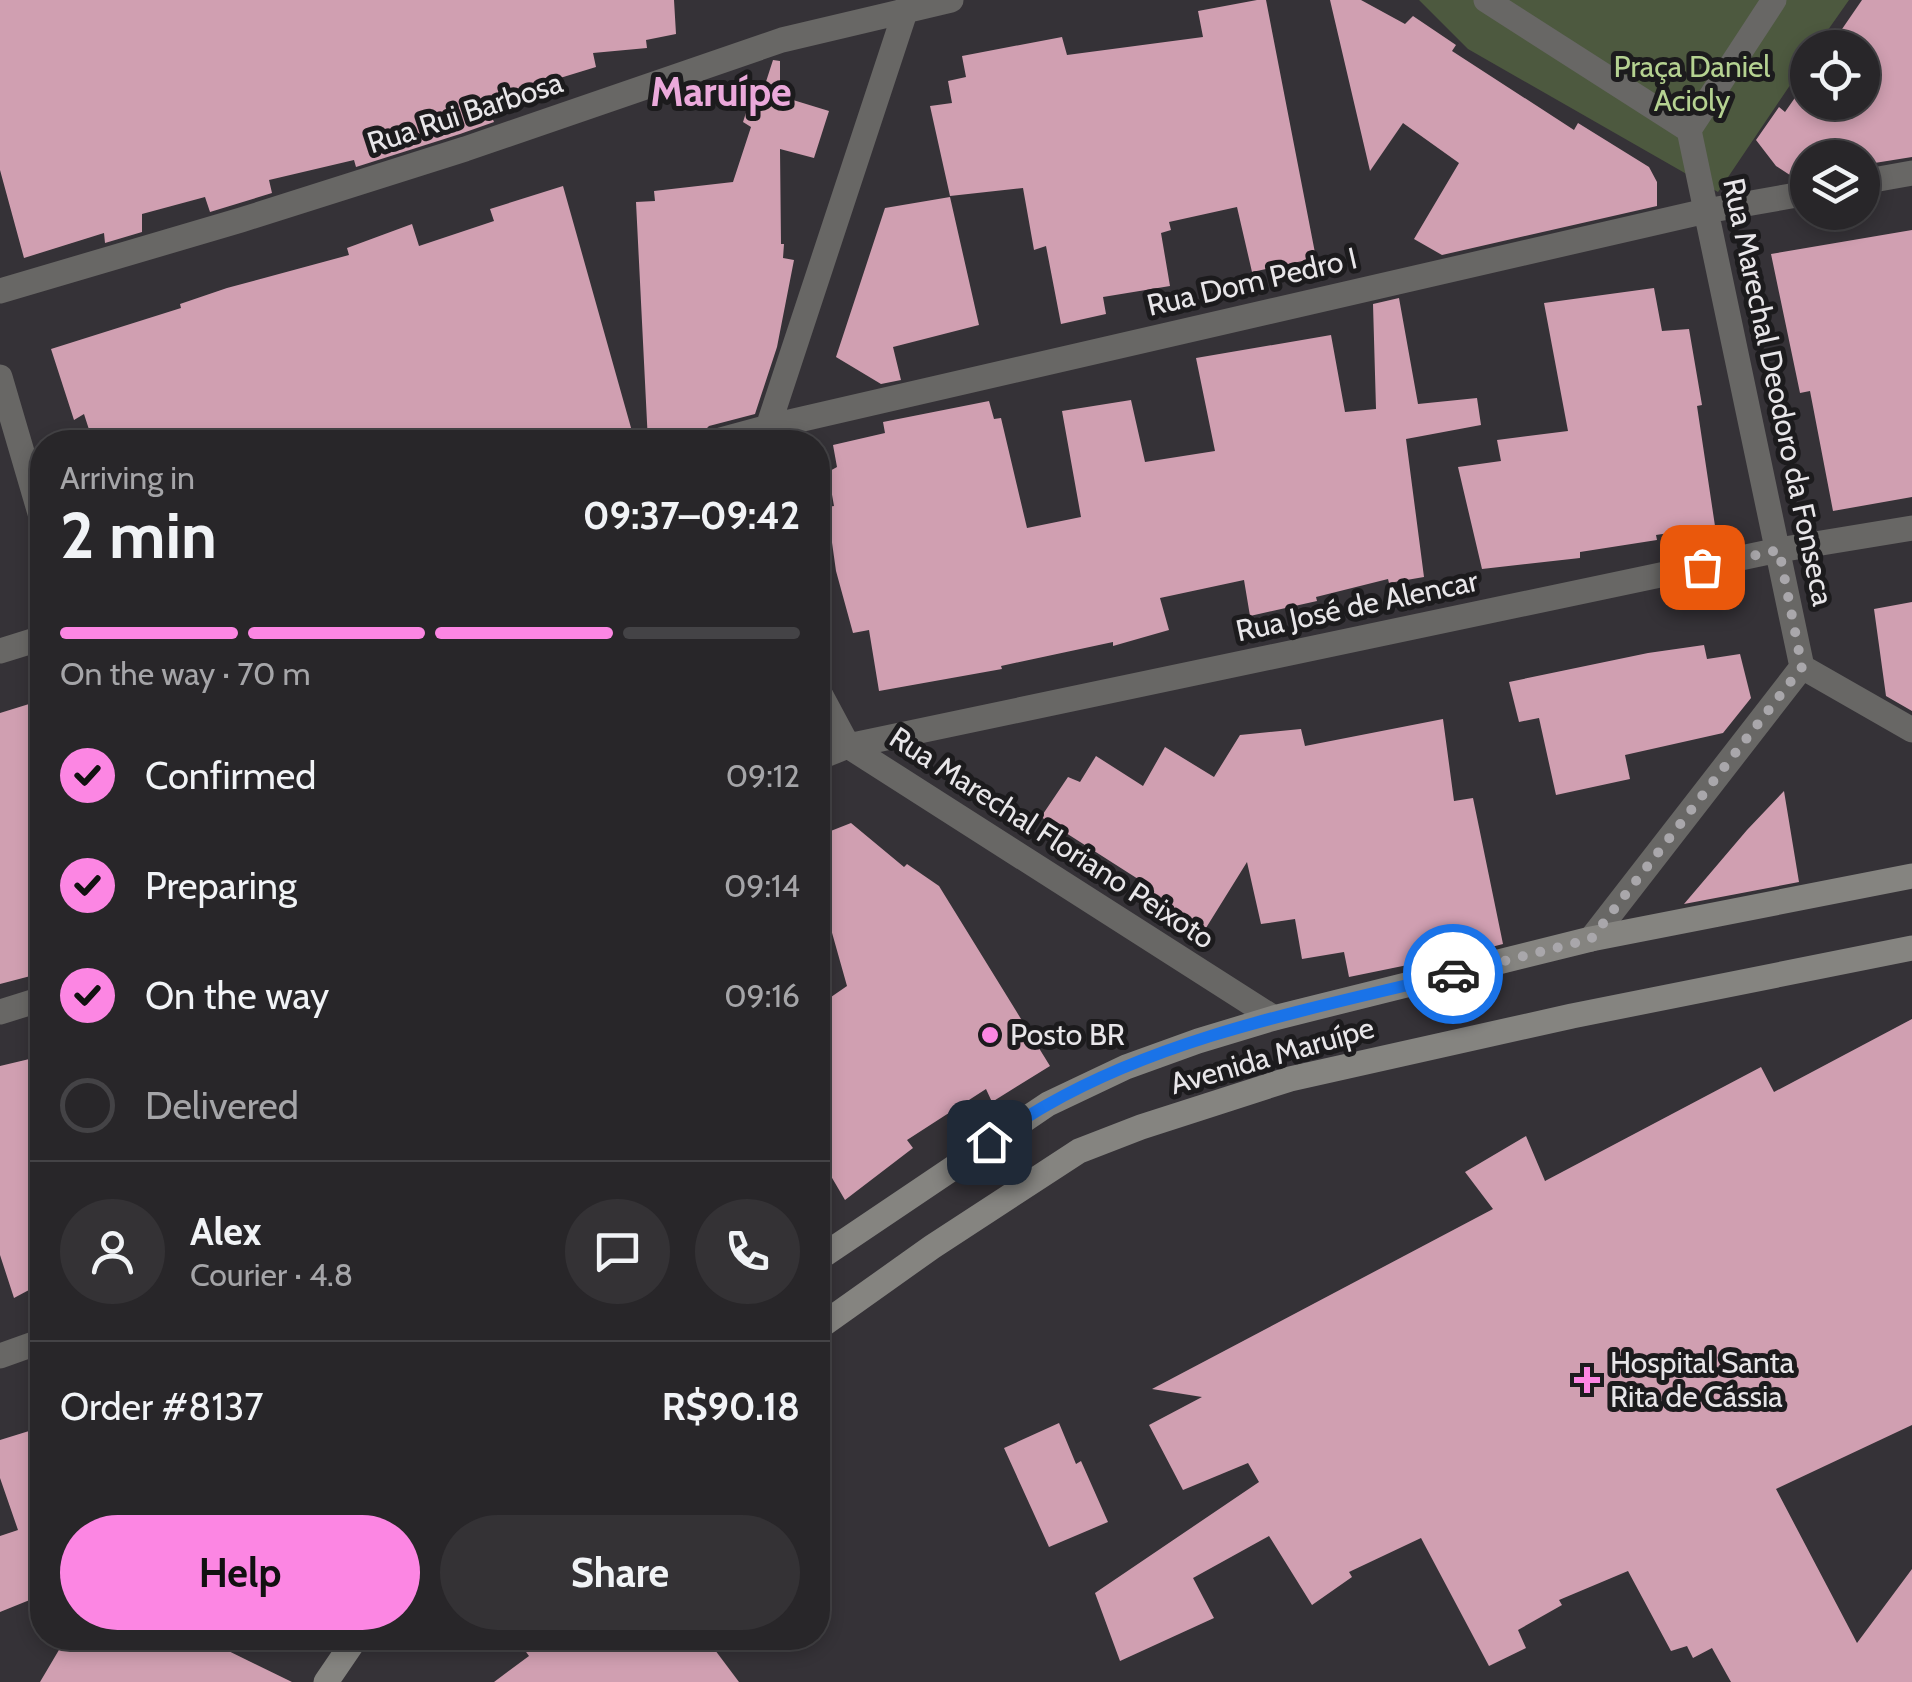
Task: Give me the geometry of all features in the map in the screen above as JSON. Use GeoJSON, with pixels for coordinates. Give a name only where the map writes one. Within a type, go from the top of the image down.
{"type":"FeatureCollection","features":[{"type":"Feature","properties":{"kind":"main road","name":"Avenida Maruípe"},"geometry":{"type":"LineString","coordinates":[[830,1251],[1048,1104],[1126,1068],[1274,1018],[1591,939],[1912,876]]}},
{"type":"Feature","properties":{"kind":"main road","name":"Avenida Maruípe"},"geometry":{"type":"LineString","coordinates":[[830,1319],[1079,1151],[1141,1127],[1290,1079],[1572,1016],[1912,948]]}},
{"type":"Feature","properties":{"kind":"main road"},"geometry":{"type":"LineString","coordinates":[[326,1682],[348,1650]]}},
{"type":"Feature","properties":{"kind":"street","name":"Rua Rui Barbosa"},"geometry":{"type":"LineString","coordinates":[[0,290],[409,167],[782,40],[909,5],[950,0]]}},
{"type":"Feature","properties":{"kind":"street"},"geometry":{"type":"LineString","coordinates":[[1486,0],[1690,130],[1774,0]]}},
{"type":"Feature","properties":{"kind":"street"},"geometry":{"type":"LineString","coordinates":[[769,430],[909,5]]}},
{"type":"Feature","properties":{"kind":"street","name":"Rua Marechal Deodoro da Fonseca"},"geometry":{"type":"LineString","coordinates":[[1690,130],[1802,667]]}},
{"type":"Feature","properties":{"kind":"street"},"geometry":{"type":"LineString","coordinates":[[1880,179],[1912,173]]}},
{"type":"Feature","properties":{"kind":"street","name":"Rua Dom Pedro I"},"geometry":{"type":"LineString","coordinates":[[785,430],[1706,212],[1790,196]]}},
{"type":"Feature","properties":{"kind":"street"},"geometry":{"type":"LineString","coordinates":[[0,377],[30,479]]}},
{"type":"Feature","properties":{"kind":"street","name":"Rua José de Alencar"},"geometry":{"type":"LineString","coordinates":[[830,753],[848,746],[1779,550],[1912,528]]}},
{"type":"Feature","properties":{"kind":"street"},"geometry":{"type":"LineString","coordinates":[[0,651],[30,642]]}},
{"type":"Feature","properties":{"kind":"street"},"geometry":{"type":"LineString","coordinates":[[1591,939],[1802,667],[1912,730]]}},
{"type":"Feature","properties":{"kind":"street","name":"Rua Marechal Floriano Peixoto"},"geometry":{"type":"LineString","coordinates":[[830,712],[848,746],[1274,1018]]}},
{"type":"Feature","properties":{"kind":"street"},"geometry":{"type":"LineString","coordinates":[[0,1012],[30,1003]]}},
{"type":"Feature","properties":{"kind":"street"},"geometry":{"type":"LineString","coordinates":[[0,1356],[30,1345]]}},
{"type":"Feature","properties":{"kind":"green space","name":"Praça Daniel Acioly"},"geometry":{"type":"Polygon","coordinates":[[[1419,0],[1849,0],[1828,30],[1790,30],[1790,85],[1718,192],[1468,49],[1419,0]]]}},
{"type":"Feature","properties":{"kind":"building"},"geometry":{"type":"Polygon","coordinates":[[[0,0],[674,0],[676,34],[646,40],[647,48],[593,53],[596,67],[511,93],[513,98],[488,108],[494,122],[460,134],[356,167],[354,160],[269,180],[272,193],[210,212],[205,197],[142,214],[142,232],[105,243],[104,233],[24,258],[0,170],[0,0]]]}},
{"type":"Feature","properties":{"kind":"building"},"geometry":{"type":"Polygon","coordinates":[[[1266,0],[1316,258],[1252,272],[1237,207],[1169,222],[1171,230],[1161,233],[1170,286],[1103,297],[1106,314],[1061,324],[1046,246],[1034,250],[1023,188],[950,196],[930,106],[952,103],[948,81],[966,77],[962,56],[1062,37],[1067,55],[1203,37],[1198,11],[1266,0]]]}},
{"type":"Feature","properties":{"kind":"building"},"geometry":{"type":"Polygon","coordinates":[[[1330,0],[1361,0],[1405,24],[1413,16],[1456,45],[1452,51],[1574,130],[1578,123],[1649,167],[1657,182],[1657,206],[1442,255],[1414,239],[1459,163],[1403,123],[1370,171],[1330,0]]]}},
{"type":"Feature","properties":{"kind":"building"},"geometry":{"type":"Polygon","coordinates":[[[1862,0],[1912,0],[1912,157],[1880,162],[1880,140],[1790,140],[1790,175],[1776,166],[1756,140],[1779,107],[1785,112],[1790,105],[1790,120],[1880,120],[1880,30],[1841,30],[1862,0]]]}},
{"type":"Feature","properties":{"kind":"building"},"geometry":{"type":"Polygon","coordinates":[[[773,60],[780,61],[780,96],[829,111],[814,158],[780,149],[781,244],[783,258],[794,260],[777,347],[755,414],[705,430],[647,430],[636,202],[655,201],[654,191],[733,182],[751,127],[743,122],[754,88],[763,91],[773,60]]]}},
{"type":"Feature","properties":{"kind":"building"},"geometry":{"type":"Polygon","coordinates":[[[563,186],[632,430],[89,430],[84,414],[74,420],[51,349],[181,308],[180,304],[227,288],[349,255],[347,248],[412,224],[419,246],[494,221],[490,209],[563,186]]]}},
{"type":"Feature","properties":{"kind":"building"},"geometry":{"type":"Polygon","coordinates":[[[950,197],[979,325],[893,347],[901,380],[881,384],[836,357],[885,208],[950,197]]]}},
{"type":"Feature","properties":{"kind":"building"},"geometry":{"type":"Polygon","coordinates":[[[1912,230],[1912,497],[1833,511],[1810,391],[1800,393],[1771,254],[1912,230]]]}},
{"type":"Feature","properties":{"kind":"building"},"geometry":{"type":"Polygon","coordinates":[[[1654,288],[1662,331],[1689,329],[1715,526],[1580,552],[1580,558],[1482,569],[1458,467],[1501,461],[1497,440],[1568,431],[1544,303],[1654,288]]]}},
{"type":"Feature","properties":{"kind":"building"},"geometry":{"type":"Polygon","coordinates":[[[1399,298],[1418,404],[1477,398],[1481,425],[1406,439],[1424,577],[1389,583],[1388,579],[1250,616],[1244,580],[1160,598],[1169,630],[1113,646],[1113,642],[1001,666],[1002,669],[879,691],[869,630],[853,633],[836,571],[830,528],[830,507],[834,506],[830,471],[837,467],[833,445],[885,433],[883,422],[989,401],[994,419],[1001,418],[1027,528],[1081,517],[1062,411],[1131,400],[1145,462],[1215,451],[1196,358],[1331,335],[1345,412],[1376,409],[1373,304],[1399,298]]]}},
{"type":"Feature","properties":{"kind":"building"},"geometry":{"type":"Polygon","coordinates":[[[1912,602],[1912,711],[1886,696],[1874,609],[1912,602]]]}},
{"type":"Feature","properties":{"kind":"building"},"geometry":{"type":"Polygon","coordinates":[[[1704,645],[1707,659],[1740,654],[1751,698],[1723,733],[1625,755],[1630,779],[1556,795],[1539,718],[1519,722],[1509,682],[1704,645]]]}},
{"type":"Feature","properties":{"kind":"building"},"geometry":{"type":"Polygon","coordinates":[[[30,704],[30,976],[0,984],[0,713],[30,704]]]}},
{"type":"Feature","properties":{"kind":"building"},"geometry":{"type":"Polygon","coordinates":[[[1443,719],[1454,801],[1473,798],[1503,944],[1476,951],[1349,977],[1344,952],[1302,959],[1295,919],[1261,924],[1247,862],[1201,936],[1141,899],[1149,886],[1041,817],[1068,777],[1080,782],[1096,756],[1143,786],[1165,747],[1214,777],[1240,735],[1301,729],[1305,746],[1443,719]]]}},
{"type":"Feature","properties":{"kind":"building"},"geometry":{"type":"Polygon","coordinates":[[[1784,791],[1799,882],[1684,904],[1747,830],[1784,791]]]}},
{"type":"Feature","properties":{"kind":"building"},"geometry":{"type":"Polygon","coordinates":[[[851,823],[904,867],[907,864],[939,886],[1050,1066],[992,1102],[986,1089],[907,1140],[913,1148],[845,1200],[830,1174],[830,998],[847,986],[830,926],[830,831],[851,823]]]}},
{"type":"Feature","properties":{"kind":"building","name":"Hospital Santa Rita de Cássia"},"geometry":{"type":"Polygon","coordinates":[[[1912,1019],[1912,1425],[1776,1489],[1857,1643],[1912,1569],[1912,1682],[1731,1682],[1712,1648],[1693,1658],[1687,1646],[1671,1651],[1628,1571],[1559,1600],[1562,1605],[1518,1630],[1526,1648],[1489,1666],[1421,1538],[1349,1572],[1352,1577],[1312,1605],[1269,1536],[1193,1578],[1214,1618],[1120,1661],[1095,1593],[1259,1482],[1248,1463],[1183,1490],[1149,1425],[1202,1397],[1152,1389],[1493,1209],[1465,1172],[1526,1136],[1545,1181],[1761,1067],[1774,1092],[1912,1019]]]}},
{"type":"Feature","properties":{"kind":"building"},"geometry":{"type":"Polygon","coordinates":[[[30,1059],[30,1289],[14,1298],[0,1255],[0,1066],[30,1059]]]}},
{"type":"Feature","properties":{"kind":"building"},"geometry":{"type":"Polygon","coordinates":[[[1059,1423],[1108,1522],[1049,1547],[1004,1448],[1059,1423]]]}},
{"type":"Feature","properties":{"kind":"building"},"geometry":{"type":"Polygon","coordinates":[[[30,1431],[30,1600],[0,1612],[0,1536],[18,1530],[0,1478],[0,1440],[30,1431]]]}},
{"type":"Feature","properties":{"kind":"building"},"geometry":{"type":"Polygon","coordinates":[[[59,1650],[227,1650],[292,1682],[40,1682],[59,1650]]]}},
{"type":"Feature","properties":{"kind":"building"},"geometry":{"type":"Polygon","coordinates":[[[525,1650],[715,1650],[739,1682],[494,1682],[529,1656],[525,1650]]]}},
{"type":"Feature","properties":{"kind":"way so far"},"geometry":{"type":"LineString","coordinates":[[1453,974],[1591,939],[1802,667],[1779,550],[1702,567]]}},
{"type":"Feature","properties":{"kind":"place","name":"Posto BR"},"geometry":{"type":"Point","coordinates":[990,1035]}},
{"type":"Feature","properties":{"kind":"place","name":"Hospital Santa Rita de Cássia"},"geometry":{"type":"Point","coordinates":[1587,1380]}},
{"type":"Feature","properties":{"kind":"district","name":"Maruípe"},"geometry":{"type":"Point","coordinates":[721,92]}},
{"type":"Feature","properties":{"kind":"route"},"geometry":{"type":"LineString","coordinates":[[989,1142],[1048,1104],[1198,1041],[1453,974]]}}]}
